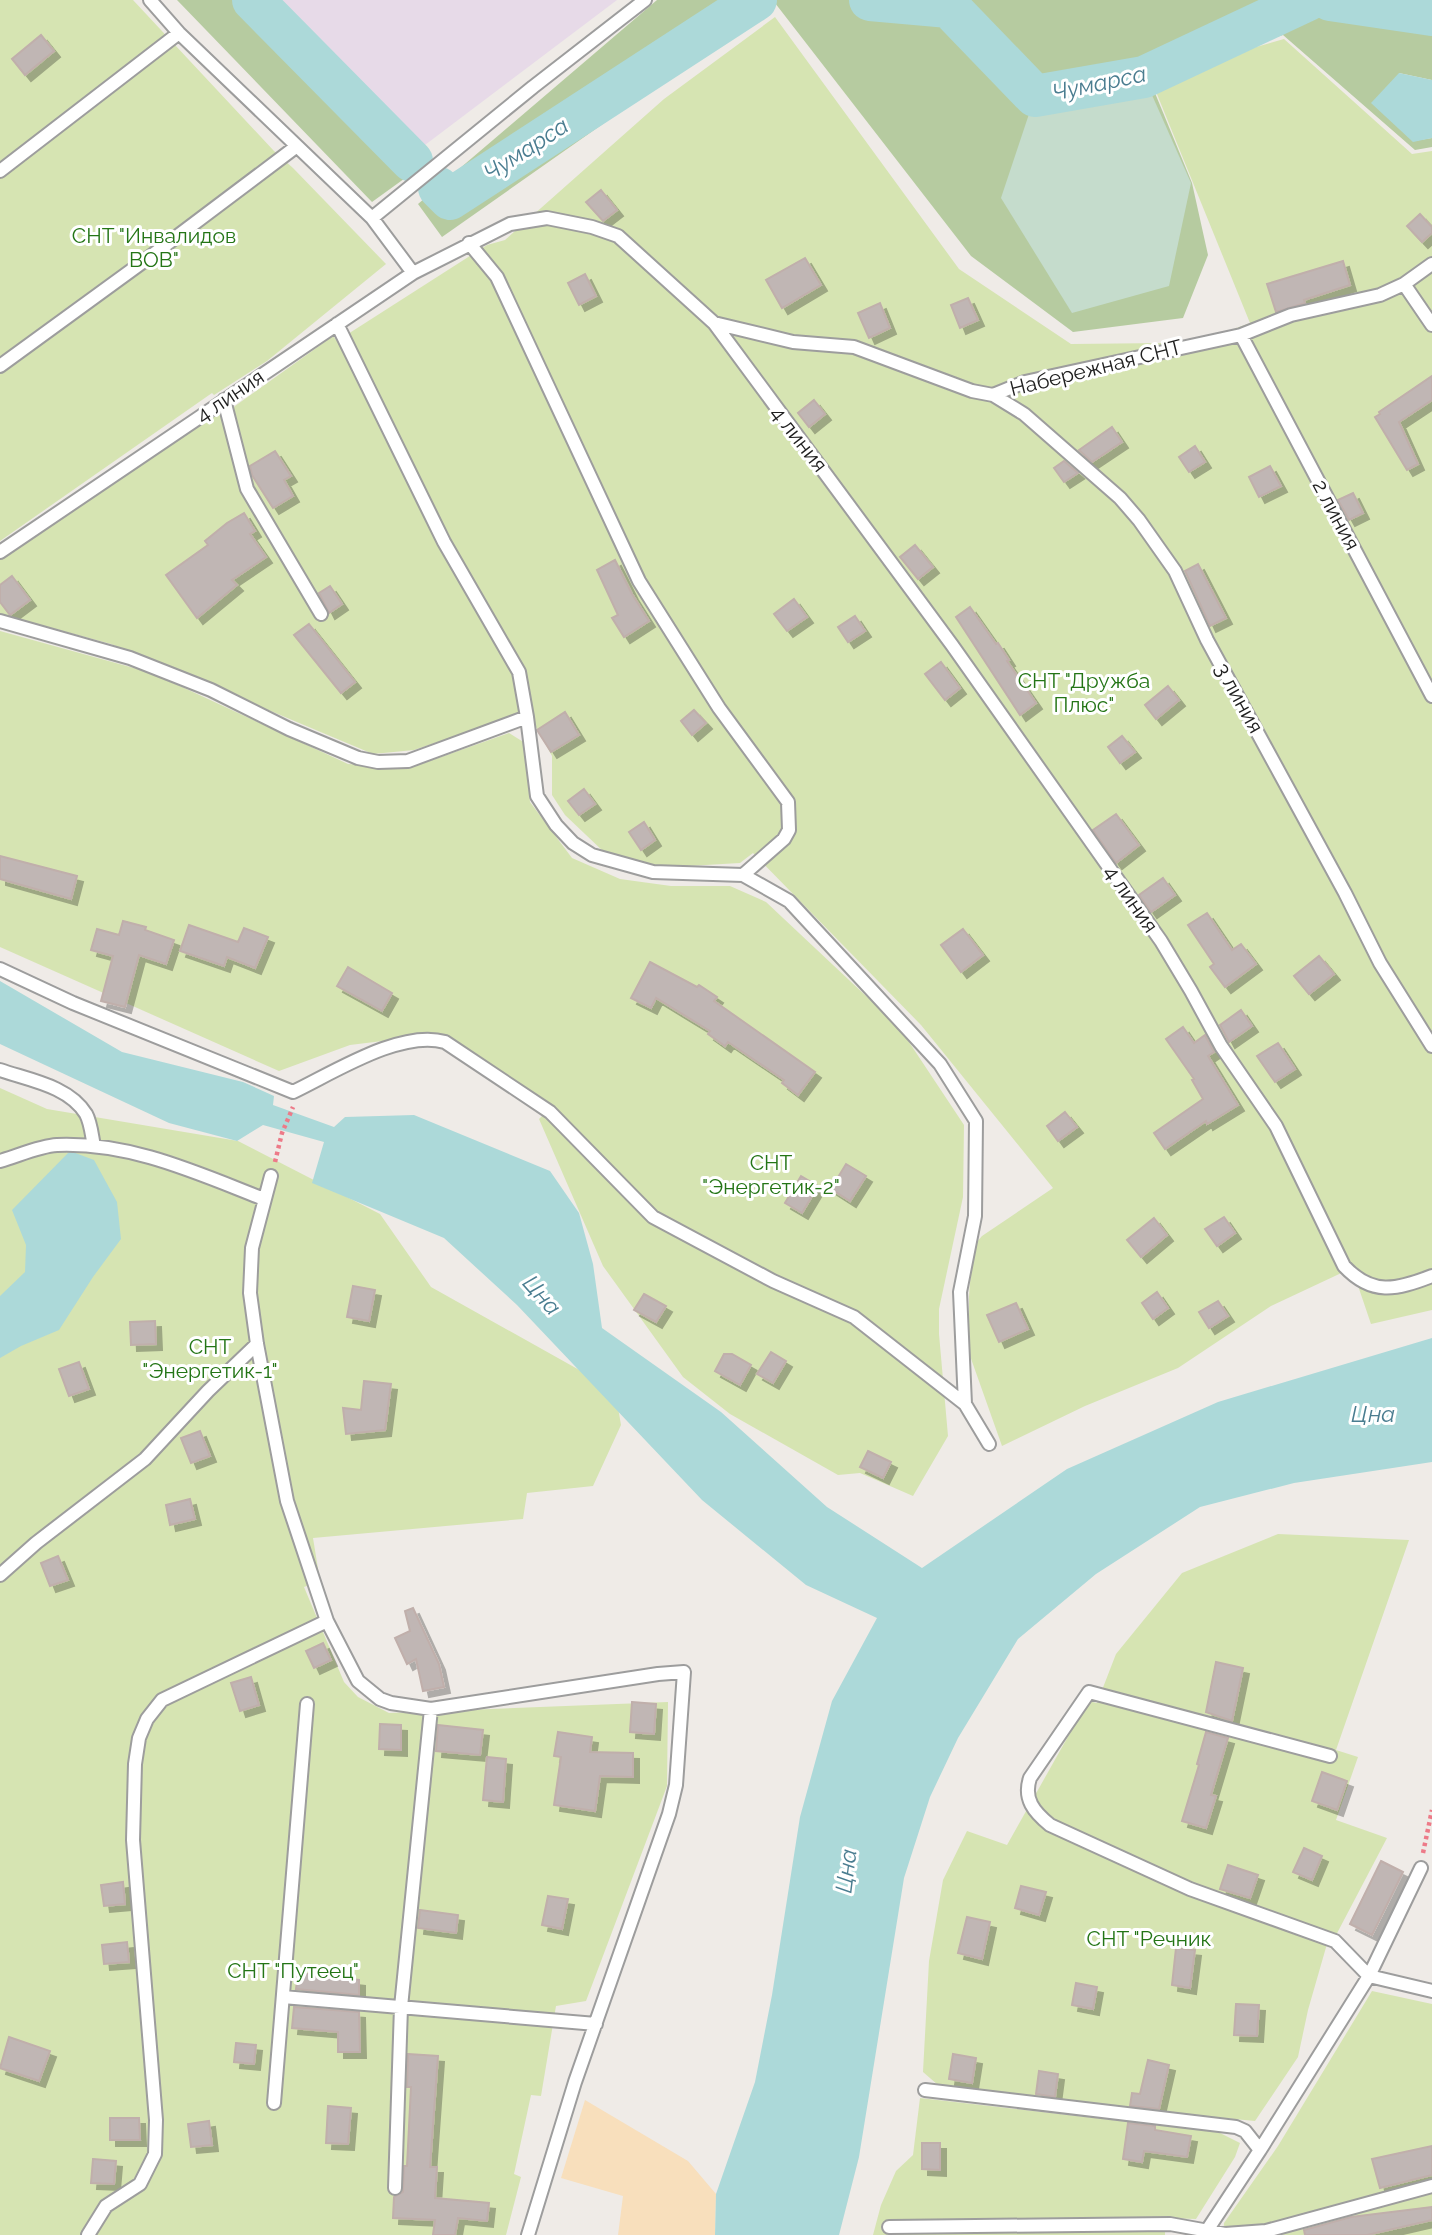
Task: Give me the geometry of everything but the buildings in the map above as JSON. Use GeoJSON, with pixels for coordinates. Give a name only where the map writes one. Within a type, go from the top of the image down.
{"type":"FeatureCollection","features":[{"type":"Feature","properties":{"kind":"lane"},"geometry":{"type":"LineString","coordinates":[[150,0],[179,33],[372,218],[413,273]]}},
{"type":"Feature","properties":{"kind":"lane"},"geometry":{"type":"LineString","coordinates":[[372,218],[645,0]]}},
{"type":"Feature","properties":{"kind":"lane"},"geometry":{"type":"LineString","coordinates":[[0,171],[179,33]]}},
{"type":"Feature","properties":{"kind":"lane"},"geometry":{"type":"LineString","coordinates":[[0,366],[297,146]]}},
{"type":"Feature","properties":{"kind":"lane","name":"4 линия"},"geometry":{"type":"LineString","coordinates":[[0,552],[413,273],[469,243],[510,224],[547,218],[592,227],[618,236],[714,323],[952,645],[1161,941],[1221,1046],[1276,1126],[1344,1266],[1356,1279],[1372,1287],[1407,1286],[1432,1276]]}},
{"type":"Feature","properties":{"kind":"lane"},"geometry":{"type":"LineString","coordinates":[[469,243],[497,277],[639,581],[719,708],[788,802],[789,830],[784,839],[743,875]]}},
{"type":"Feature","properties":{"kind":"lane","name":"Набережная СНТ"},"geometry":{"type":"LineString","coordinates":[[714,323],[793,342],[854,346],[972,391],[993,395],[1025,382],[1241,335],[1291,316],[1380,295],[1405,284],[1432,264]]}},
{"type":"Feature","properties":{"kind":"lane"},"geometry":{"type":"LineString","coordinates":[[1405,284],[1432,325]]}},
{"type":"Feature","properties":{"kind":"lane"},"geometry":{"type":"LineString","coordinates":[[337,324],[444,542],[519,672],[537,796],[556,825],[573,843],[592,855],[653,872],[743,875],[789,901],[940,1064],[976,1121],[975,1216],[960,1292],[965,1404]]}},
{"type":"Feature","properties":{"kind":"lane","name":"2 линия"},"geometry":{"type":"LineString","coordinates":[[1241,335],[1432,696]]}},
{"type":"Feature","properties":{"kind":"lane","name":"3 линия"},"geometry":{"type":"LineString","coordinates":[[993,395],[1024,414],[1120,498],[1139,520],[1174,571],[1380,963],[1432,1046]]}},
{"type":"Feature","properties":{"kind":"lane"},"geometry":{"type":"LineString","coordinates":[[225,400],[247,489],[321,614]]}},
{"type":"Feature","properties":{"kind":"lane"},"geometry":{"type":"LineString","coordinates":[[0,621],[130,658],[211,690],[289,729],[358,758],[378,762],[408,761],[527,717]]}},
{"type":"Feature","properties":{"kind":"lane"},"geometry":{"type":"LineString","coordinates":[[0,969],[73,1003],[293,1092],[393,1044],[419,1039],[445,1042],[550,1112],[653,1217],[773,1281],[854,1317],[965,1404],[989,1444]]}},
{"type":"Feature","properties":{"kind":"lane"},"geometry":{"type":"LineString","coordinates":[[0,1070],[56,1089],[75,1101],[88,1116],[94,1146]]}},
{"type":"Feature","properties":{"kind":"lane"},"geometry":{"type":"LineString","coordinates":[[0,1161],[54,1145],[94,1146],[137,1152],[182,1166],[264,1199]]}},
{"type":"Feature","properties":{"kind":"lane"},"geometry":{"type":"LineString","coordinates":[[271,1176],[252,1248],[250,1293],[257,1344],[287,1501],[327,1621],[344,1657],[364,1689],[391,1703],[431,1709],[684,1672],[676,1785],[669,1814],[575,2082],[528,2235]]}},
{"type":"Feature","properties":{"kind":"lane"},"geometry":{"type":"LineString","coordinates":[[0,1575],[36,1543],[145,1459],[208,1391],[257,1344]]}},
{"type":"Feature","properties":{"kind":"lane"},"geometry":{"type":"LineString","coordinates":[[88,2235],[106,2206],[140,2184],[155,2154],[156,2120],[133,1840],[135,1764],[139,1738],[147,1719],[162,1700],[327,1621]]}},
{"type":"Feature","properties":{"kind":"lane"},"geometry":{"type":"LineString","coordinates":[[1330,1756],[1089,1692],[1030,1778],[1026,1789],[1036,1813],[1050,1825],[1190,1889],[1335,1941],[1369,1976],[1432,1991]]}},
{"type":"Feature","properties":{"kind":"lane"},"geometry":{"type":"LineString","coordinates":[[274,2103],[307,1704]]}},
{"type":"Feature","properties":{"kind":"lane"},"geometry":{"type":"LineString","coordinates":[[395,2188],[401,2007],[431,1709]]}},
{"type":"Feature","properties":{"kind":"lane"},"geometry":{"type":"LineString","coordinates":[[1205,2232],[1369,1976],[1421,1868]]}},
{"type":"Feature","properties":{"kind":"lane"},"geometry":{"type":"LineString","coordinates":[[283,1997],[596,2024]]}},
{"type":"Feature","properties":{"kind":"lane"},"geometry":{"type":"LineString","coordinates":[[925,2090],[1236,2127],[1245,2131],[1260,2150]]}},
{"type":"Feature","properties":{"kind":"lane"},"geometry":{"type":"LineString","coordinates":[[889,2227],[1170,2224],[1224,2234],[1266,2231],[1432,2186]]}},
{"type":"Feature","properties":{"kind":"path"},"geometry":{"type":"LineString","coordinates":[[271,1176],[282,1133],[293,1109]]}},
{"type":"Feature","properties":{"kind":"path"},"geometry":{"type":"LineString","coordinates":[[1421,1868],[1432,1811]]}},
{"type":"Feature","properties":{"kind":"shaded area"},"geometry":{"type":"Polygon","coordinates":[[[278,0],[617,0],[421,148],[278,0]]]}},
{"type":"Feature","properties":{"kind":"green space","name":"СНТ \"Инвалидов ВОВ\""},"geometry":{"type":"Polygon","coordinates":[[[0,0],[133,0],[274,151],[386,264],[267,361],[214,395],[212,393],[0,541],[0,0]]]}},
{"type":"Feature","properties":{"kind":"green space"},"geometry":{"type":"Polygon","coordinates":[[[177,0],[267,0],[426,163],[372,202],[177,0]]]}},
{"type":"Feature","properties":{"kind":"green space"},"geometry":{"type":"Polygon","coordinates":[[[657,0],[1432,0],[1432,80],[1399,73],[1413,141],[1432,138],[1432,147],[1415,150],[1283,35],[1148,76],[1192,183],[1208,255],[1183,318],[1073,332],[971,256],[775,3],[442,237],[418,204],[657,0]]]}},
{"type":"Feature","properties":{"kind":"green space","name":"СНТ \"Дружба Плюс\""},"geometry":{"type":"Polygon","coordinates":[[[775,17],[959,269],[1071,344],[1165,343],[1209,338],[1250,323],[1150,77],[1284,39],[1412,154],[1432,151],[1432,1310],[1371,1324],[1352,1268],[1271,1306],[1178,1368],[1085,1406],[1002,1446],[969,1353],[972,1256],[976,1243],[982,1236],[1053,1188],[921,1025],[753,853],[740,863],[654,868],[605,853],[565,815],[552,795],[552,756],[531,718],[515,716],[414,750],[373,754],[111,644],[0,614],[0,558],[204,414],[217,411],[221,416],[333,336],[337,341],[487,245],[505,240],[664,99],[775,17]]]}},
{"type":"Feature","properties":{"kind":"green space"},"geometry":{"type":"Polygon","coordinates":[[[1144,77],[1191,183],[1169,286],[1072,313],[1001,198],[1035,96],[1144,77]]]}},
{"type":"Feature","properties":{"kind":"green space","name":"СНТ \"Энергетик-2\""},"geometry":{"type":"Polygon","coordinates":[[[0,631],[152,673],[348,764],[395,767],[421,764],[509,733],[525,743],[530,802],[572,858],[620,879],[671,886],[730,886],[766,902],[899,1027],[964,1125],[963,1197],[939,1309],[948,1436],[913,1496],[860,1473],[838,1475],[730,1414],[683,1377],[603,1266],[539,1119],[548,1110],[517,1085],[439,1034],[350,1045],[279,1071],[0,947],[0,631]]]}},
{"type":"Feature","properties":{"kind":"green space"},"geometry":{"type":"Polygon","coordinates":[[[0,1088],[47,1109],[238,1141],[380,1214],[431,1287],[615,1390],[621,1425],[593,1486],[527,1493],[523,1519],[313,1538],[320,1581],[304,1587],[344,1682],[358,1697],[389,1713],[668,1702],[667,1786],[586,2001],[556,2006],[541,2096],[531,2095],[514,2174],[521,2177],[506,2235],[0,2235],[0,1088]]]}},
{"type":"Feature","properties":{"kind":"green space","name":"СНТ \"Речник"},"geometry":{"type":"Polygon","coordinates":[[[1278,1534],[1409,1540],[1336,1750],[1358,1757],[1336,1820],[1387,1838],[1334,1939],[1329,1937],[1298,2057],[1255,2121],[1090,2105],[938,2085],[923,2072],[929,1961],[943,1880],[967,1831],[1007,1845],[1088,1701],[1097,1703],[1116,1654],[1182,1573],[1278,1534]]]}},
{"type":"Feature","properties":{"kind":"green space"},"geometry":{"type":"Polygon","coordinates":[[[1372,1991],[1432,2004],[1432,2235],[1223,2235],[1224,2223],[1278,2146],[1372,1991]]]}},
{"type":"Feature","properties":{"kind":"green space"},"geometry":{"type":"Polygon","coordinates":[[[920,2098],[1218,2132],[1240,2143],[1235,2157],[1196,2219],[1165,2218],[1165,2235],[873,2235],[881,2205],[896,2171],[913,2155],[920,2098]]]}},
{"type":"Feature","properties":{"kind":"sand"},"geometry":{"type":"Polygon","coordinates":[[[585,2100],[688,2161],[716,2194],[715,2235],[618,2235],[623,2196],[561,2178],[585,2100]]]}},
{"type":"Feature","properties":{"kind":"water"},"geometry":{"type":"Polygon","coordinates":[[[1399,73],[1432,80],[1432,138],[1413,142],[1371,103],[1399,73]]]}},
{"type":"Feature","properties":{"kind":"water","name":"Цна"},"geometry":{"type":"Polygon","coordinates":[[[0,981],[122,1052],[243,1082],[274,1096],[273,1105],[334,1127],[345,1117],[414,1115],[550,1171],[579,1213],[593,1264],[602,1328],[721,1412],[827,1507],[922,1568],[1067,1469],[1218,1402],[1432,1338],[1432,1462],[1294,1483],[1200,1507],[1096,1574],[1018,1639],[958,1738],[930,1797],[904,1878],[859,2157],[839,2235],[715,2235],[716,2194],[755,2082],[772,1995],[800,1817],[832,1701],[877,1618],[806,1585],[702,1500],[517,1305],[444,1238],[312,1183],[324,1142],[263,1125],[237,1141],[169,1123],[0,1044],[0,981]]]}},
{"type":"Feature","properties":{"kind":"water"},"geometry":{"type":"Polygon","coordinates":[[[70,1151],[94,1160],[117,1202],[121,1239],[59,1330],[0,1358],[0,1296],[25,1272],[26,1245],[12,1210],[70,1151]]]}},
{"type":"Feature","properties":{"kind":"waterway","name":"Чумарса"},"geometry":{"type":"LineString","coordinates":[[253,0],[412,161]]}},
{"type":"Feature","properties":{"kind":"waterway","name":"Чумарса"},"geometry":{"type":"LineString","coordinates":[[439,188],[450,199],[756,0]]}},
{"type":"Feature","properties":{"kind":"waterway","name":"Чумарса"},"geometry":{"type":"LineString","coordinates":[[870,0],[949,7],[1035,96],[1144,77],[1308,0]]}},
{"type":"Feature","properties":{"kind":"waterway","name":"Чумарса"},"geometry":{"type":"LineString","coordinates":[[1330,0],[1432,15]]}},
{"type":"Feature","properties":{"kind":"park label","name":"СНТ \"Энергетик-1\""},"geometry":{"type":"Point","coordinates":[210,1359]}},
{"type":"Feature","properties":{"kind":"park label","name":"СНТ \"Путеец\""},"geometry":{"type":"Point","coordinates":[293,1971]}}]}
